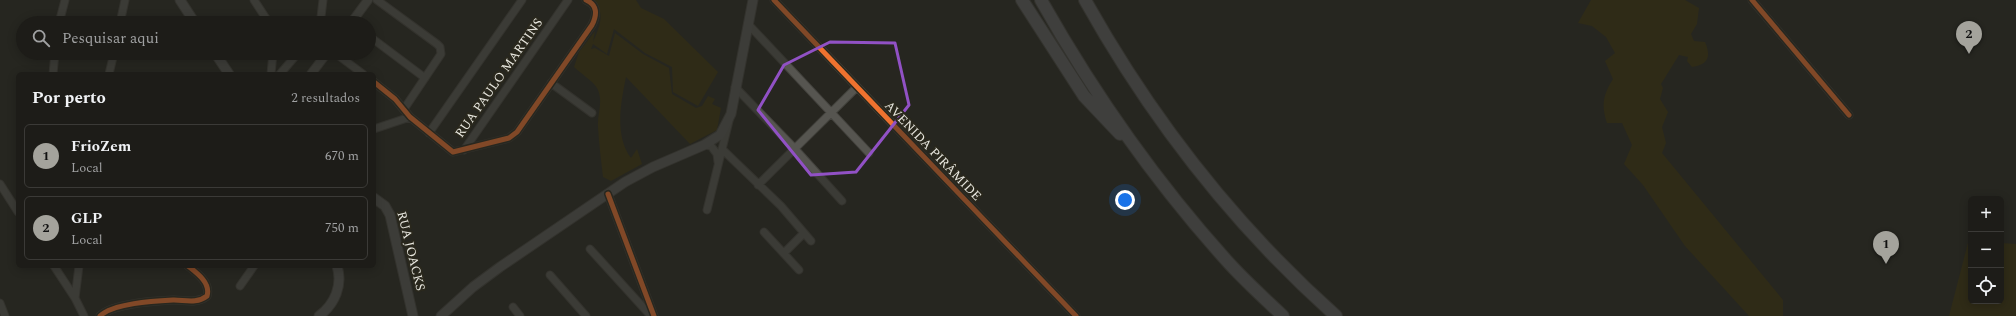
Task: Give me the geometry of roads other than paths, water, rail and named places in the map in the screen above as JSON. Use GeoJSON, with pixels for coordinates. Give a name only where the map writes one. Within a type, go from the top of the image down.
{"type":"FeatureCollection","features":[{"type":"Feature","properties":{"kind":"highway"},"geometry":{"type":"LineString","coordinates":[[1022,0],[1084,96],[1109,124],[1132,145]]}},
{"type":"Feature","properties":{"kind":"highway"},"geometry":{"type":"LineString","coordinates":[[1041,0],[1132,145],[1177,204],[1228,262],[1283,316]]}},
{"type":"Feature","properties":{"kind":"highway"},"geometry":{"type":"LineString","coordinates":[[1085,0],[1151,107],[1196,167],[1279,262],[1336,316]]}},
{"type":"Feature","properties":{"kind":"main road"},"geometry":{"type":"LineString","coordinates":[[180,0],[190,16]]}},
{"type":"Feature","properties":{"kind":"main road"},"geometry":{"type":"LineString","coordinates":[[441,316],[473,287],[500,267],[625,182],[654,167],[704,145],[720,135],[729,121],[753,0]]}},
{"type":"Feature","properties":{"kind":"main road"},"geometry":{"type":"LineString","coordinates":[[220,60],[228,72]]}},
{"type":"Feature","properties":{"kind":"main road","name":"RUA JOACKS"},"geometry":{"type":"LineString","coordinates":[[376,199],[385,206],[390,215],[413,316]]}},
{"type":"Feature","properties":{"kind":"main road"},"geometry":{"type":"LineString","coordinates":[[319,316],[332,303],[338,292],[339,280],[337,268]]}},
{"type":"Feature","properties":{"kind":"street"},"geometry":{"type":"LineString","coordinates":[[61,16],[65,0]]}},
{"type":"Feature","properties":{"kind":"street"},"geometry":{"type":"LineString","coordinates":[[122,16],[125,0]]}},
{"type":"Feature","properties":{"kind":"street"},"geometry":{"type":"LineString","coordinates":[[254,0],[264,16]]}},
{"type":"Feature","properties":{"kind":"street"},"geometry":{"type":"LineString","coordinates":[[321,16],[323,0]]}},
{"type":"Feature","properties":{"kind":"street"},"geometry":{"type":"LineString","coordinates":[[356,16],[368,0]]}},
{"type":"Feature","properties":{"kind":"street"},"geometry":{"type":"LineString","coordinates":[[377,0],[440,47],[441,54],[404,109]]}},
{"type":"Feature","properties":{"kind":"street"},"geometry":{"type":"LineString","coordinates":[[429,133],[522,0]]}},
{"type":"Feature","properties":{"kind":"street","name":"RUA PAULO MARTINS"},"geometry":{"type":"LineString","coordinates":[[464,150],[568,0]]}},
{"type":"Feature","properties":{"kind":"street"},"geometry":{"type":"LineString","coordinates":[[376,85],[429,133],[450,150],[455,152],[513,136],[592,26],[596,11],[594,5],[586,0]]}},
{"type":"Feature","properties":{"kind":"street","name":"AVENIDA PIRÂMIDE"},"geometry":{"type":"LineString","coordinates":[[774,0],[1076,316]]}},
{"type":"Feature","properties":{"kind":"street"},"geometry":{"type":"LineString","coordinates":[[1752,0],[1849,116]]}},
{"type":"Feature","properties":{"kind":"street"},"geometry":{"type":"LineString","coordinates":[[748,24],[869,153]]}},
{"type":"Feature","properties":{"kind":"street"},"geometry":{"type":"LineString","coordinates":[[376,41],[425,78]]}},
{"type":"Feature","properties":{"kind":"street"},"geometry":{"type":"LineString","coordinates":[[53,72],[54,60]]}},
{"type":"Feature","properties":{"kind":"street"},"geometry":{"type":"LineString","coordinates":[[109,72],[112,60]]}},
{"type":"Feature","properties":{"kind":"street"},"geometry":{"type":"LineString","coordinates":[[271,72],[272,60]]}},
{"type":"Feature","properties":{"kind":"street"},"geometry":{"type":"LineString","coordinates":[[282,72],[292,60]]}},
{"type":"Feature","properties":{"kind":"street"},"geometry":{"type":"LineString","coordinates":[[313,72],[322,60]]}},
{"type":"Feature","properties":{"kind":"street"},"geometry":{"type":"LineString","coordinates":[[344,60],[360,72]]}},
{"type":"Feature","properties":{"kind":"street"},"geometry":{"type":"LineString","coordinates":[[551,83],[592,113]]}},
{"type":"Feature","properties":{"kind":"street"},"geometry":{"type":"LineString","coordinates":[[735,87],[795,149],[842,201]]}},
{"type":"Feature","properties":{"kind":"street"},"geometry":{"type":"LineString","coordinates":[[758,184],[857,87]]}},
{"type":"Feature","properties":{"kind":"street"},"geometry":{"type":"LineString","coordinates":[[376,129],[410,116]]}},
{"type":"Feature","properties":{"kind":"street"},"geometry":{"type":"LineString","coordinates":[[707,210],[729,121]]}},
{"type":"Feature","properties":{"kind":"street"},"geometry":{"type":"LineString","coordinates":[[704,145],[711,146],[715,149],[718,164]]}},
{"type":"Feature","properties":{"kind":"street"},"geometry":{"type":"LineString","coordinates":[[723,150],[758,184],[812,241]]}},
{"type":"Feature","properties":{"kind":"street"},"geometry":{"type":"LineString","coordinates":[[0,184],[16,209]]}},
{"type":"Feature","properties":{"kind":"street"},"geometry":{"type":"LineString","coordinates":[[608,194],[654,316]]}},
{"type":"Feature","properties":{"kind":"street"},"geometry":{"type":"LineString","coordinates":[[764,232],[799,270]]}},
{"type":"Feature","properties":{"kind":"street"},"geometry":{"type":"LineString","coordinates":[[784,253],[804,233]]}},
{"type":"Feature","properties":{"kind":"street"},"geometry":{"type":"LineString","coordinates":[[590,249],[651,316]]}},
{"type":"Feature","properties":{"kind":"street"},"geometry":{"type":"LineString","coordinates":[[55,268],[75,298],[84,316]]}},
{"type":"Feature","properties":{"kind":"street"},"geometry":{"type":"LineString","coordinates":[[75,298],[79,268]]}},
{"type":"Feature","properties":{"kind":"street"},"geometry":{"type":"LineString","coordinates":[[100,316],[110,309],[120,306],[165,301],[196,301],[203,299],[207,296],[207,287],[198,274],[190,268]]}},
{"type":"Feature","properties":{"kind":"street"},"geometry":{"type":"LineString","coordinates":[[240,286],[253,268]]}},
{"type":"Feature","properties":{"kind":"street"},"geometry":{"type":"LineString","coordinates":[[550,275],[586,316]]}},
{"type":"Feature","properties":{"kind":"street"},"geometry":{"type":"LineString","coordinates":[[0,303],[5,316]]}},
{"type":"Feature","properties":{"kind":"street"},"geometry":{"type":"LineString","coordinates":[[512,307],[520,316]]}},
{"type":"Feature","properties":{"kind":"place","name":"GLP"},"geometry":{"type":"Point","coordinates":[1969,54]}},
{"type":"Feature","properties":{"kind":"place","name":"FrioZem"},"geometry":{"type":"Point","coordinates":[1886,264]}}]}
